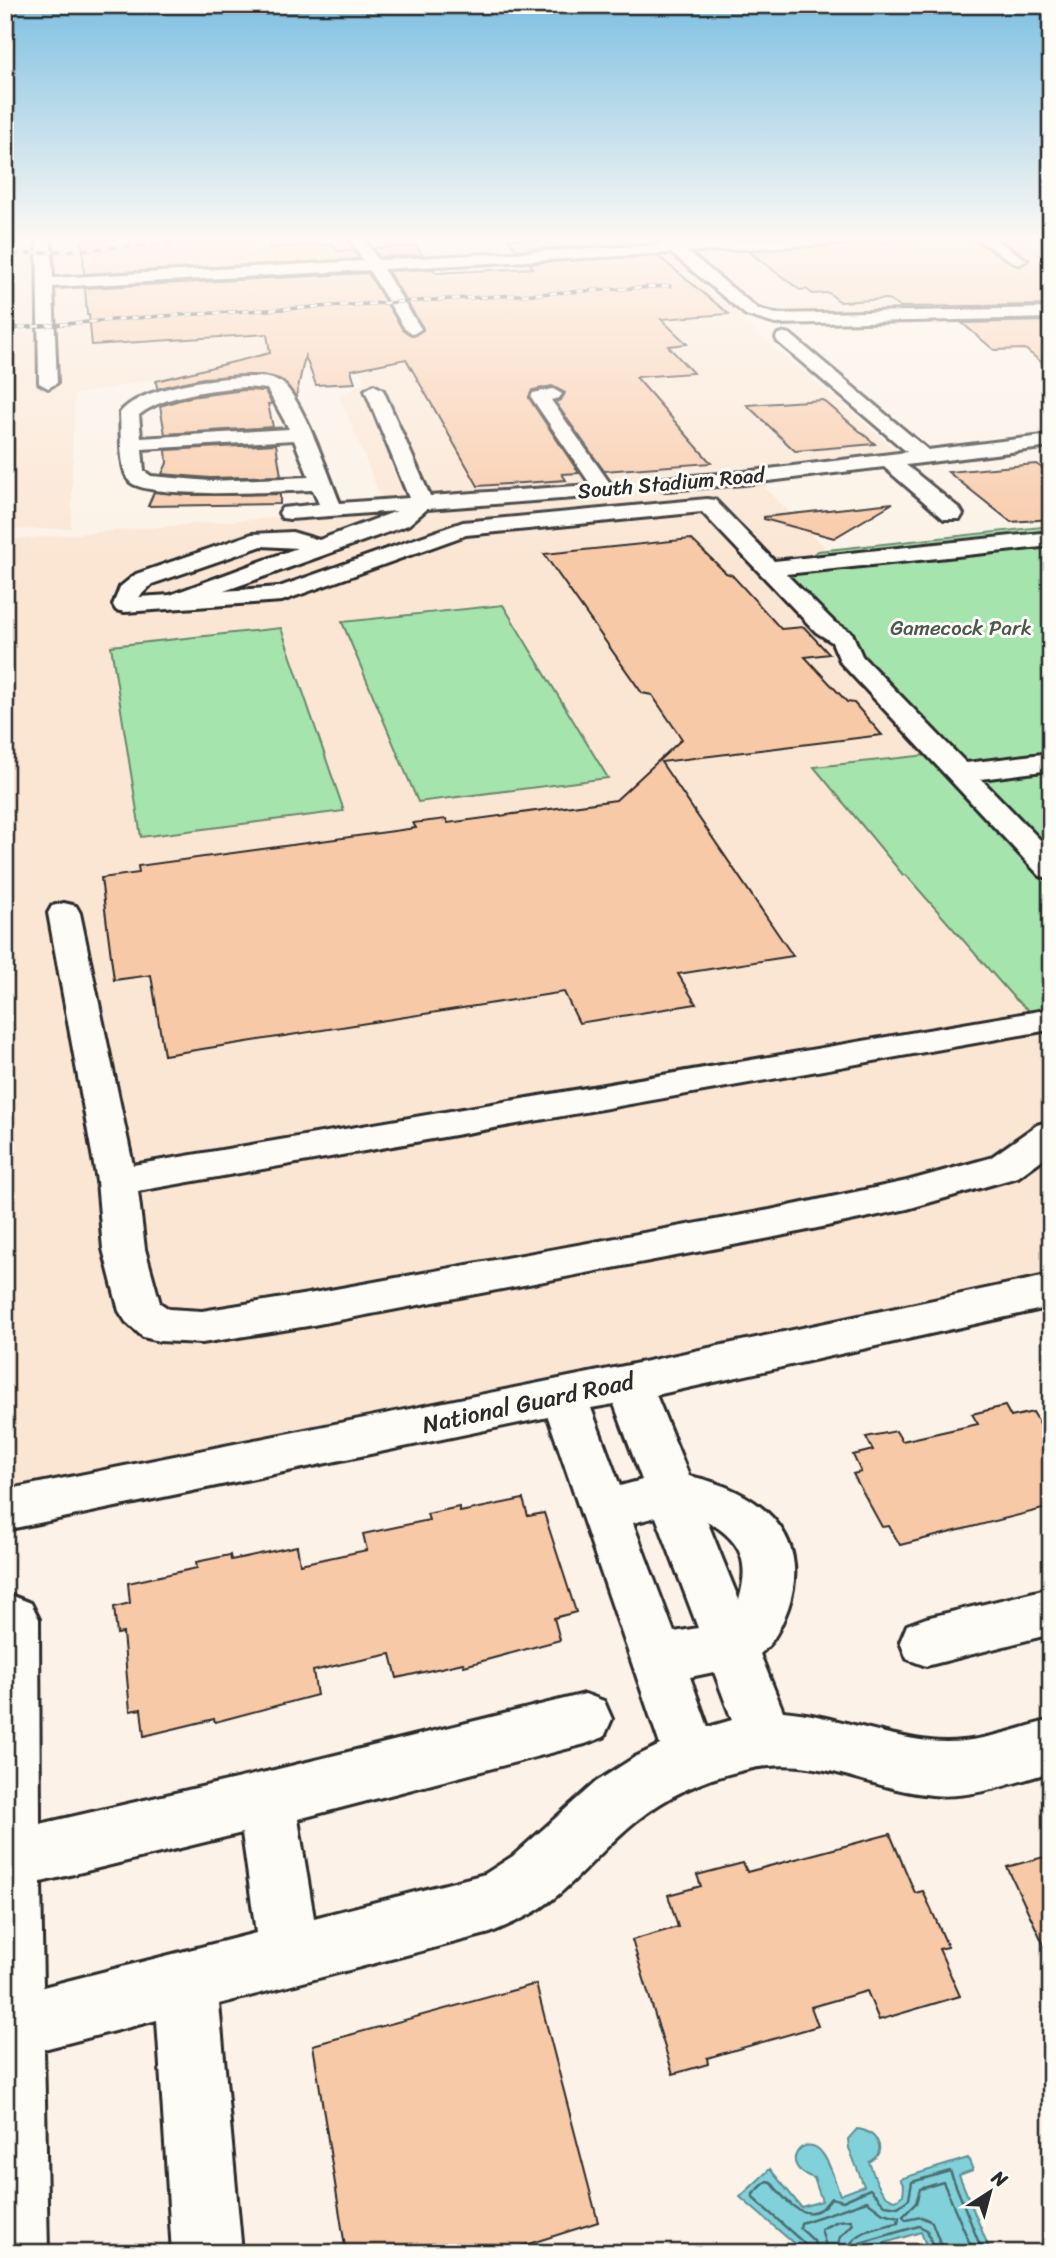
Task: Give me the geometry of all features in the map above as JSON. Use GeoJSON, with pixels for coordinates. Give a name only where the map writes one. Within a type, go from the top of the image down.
{"type":"FeatureCollection","features":[{"type":"Feature","properties":{"kind":"street"},"geometry":{"type":"LineString","coordinates":[[47,344],[48,383]]}},
{"type":"Feature","properties":{"kind":"street"},"geometry":{"type":"LineString","coordinates":[[792,344],[925,457]]}},
{"type":"Feature","properties":{"kind":"street"},"geometry":{"type":"LineString","coordinates":[[321,483],[210,487],[155,484],[138,478],[134,471],[129,413],[135,407],[182,392],[239,383],[272,385],[283,394],[321,483],[332,510]]}},
{"type":"Feature","properties":{"kind":"street"},"geometry":{"type":"LineString","coordinates":[[175,601],[400,520],[422,503],[374,390]]}},
{"type":"Feature","properties":{"kind":"street"},"geometry":{"type":"LineString","coordinates":[[553,394],[540,397],[604,489]]}},
{"type":"Feature","properties":{"kind":"street"},"geometry":{"type":"LineString","coordinates":[[862,404],[889,403]]}},
{"type":"Feature","properties":{"kind":"street"},"geometry":{"type":"LineString","coordinates":[[132,444],[300,434]]}},
{"type":"Feature","properties":{"kind":"street","name":"South Stadium Road"},"geometry":{"type":"LineString","coordinates":[[290,513],[795,472],[1051,441]]}},
{"type":"Feature","properties":{"kind":"street"},"geometry":{"type":"LineString","coordinates":[[1020,445],[1051,460]]}},
{"type":"Feature","properties":{"kind":"street"},"geometry":{"type":"LineString","coordinates":[[889,461],[952,514]]}},
{"type":"Feature","properties":{"kind":"street"},"geometry":{"type":"LineString","coordinates":[[795,472],[813,492]]}},
{"type":"Feature","properties":{"kind":"street"},"geometry":{"type":"LineString","coordinates":[[320,547],[292,539],[260,539],[144,579],[128,592],[125,605],[282,594],[463,529],[706,505],[825,627],[843,638],[850,658],[1051,869]]}},
{"type":"Feature","properties":{"kind":"street"},"geometry":{"type":"LineString","coordinates":[[700,529],[727,526]]}},
{"type":"Feature","properties":{"kind":"street"},"geometry":{"type":"LineString","coordinates":[[388,554],[632,534]]}},
{"type":"Feature","properties":{"kind":"street"},"geometry":{"type":"LineString","coordinates":[[768,569],[1051,540]]}},
{"type":"Feature","properties":{"kind":"street"},"geometry":{"type":"LineString","coordinates":[[959,774],[1051,761]]}},
{"type":"Feature","properties":{"kind":"street"},"geometry":{"type":"LineString","coordinates":[[64,913],[117,1181],[124,1249],[141,1311],[159,1325],[202,1328],[308,1310],[770,1224],[907,1195],[1004,1168],[1051,1134]]}},
{"type":"Feature","properties":{"kind":"street"},"geometry":{"type":"LineString","coordinates":[[117,1181],[1050,1019]]}},
{"type":"Feature","properties":{"kind":"street","name":"National Guard Road"},"geometry":{"type":"LineString","coordinates":[[5,1510],[564,1396],[1051,1291]]}},
{"type":"Feature","properties":{"kind":"street"},"geometry":{"type":"LineString","coordinates":[[629,1382],[766,1738]]}},
{"type":"Feature","properties":{"kind":"street"},"geometry":{"type":"LineString","coordinates":[[564,1396],[692,1758]]}},
{"type":"Feature","properties":{"kind":"street"},"geometry":{"type":"LineString","coordinates":[[604,1510],[672,1496],[689,1496],[725,1508],[757,1533],[770,1556],[771,1570],[766,1598],[757,1621],[744,1637],[729,1644],[657,1659]]}},
{"type":"Feature","properties":{"kind":"street"},"geometry":{"type":"LineString","coordinates":[[926,1642],[1051,1611]]}},
{"type":"Feature","properties":{"kind":"street"},"geometry":{"type":"LineString","coordinates":[[13,1619],[10,1860],[13,2253]]}},
{"type":"Feature","properties":{"kind":"street"},"geometry":{"type":"LineString","coordinates":[[10,1860],[267,1801],[585,1719]]}},
{"type":"Feature","properties":{"kind":"street"},"geometry":{"type":"LineString","coordinates":[[12,2026],[490,1903],[513,1894],[624,1794],[667,1767],[766,1738],[810,1741],[910,1765],[950,1769],[975,1767],[1051,1746]]}},
{"type":"Feature","properties":{"kind":"street"},"geometry":{"type":"LineString","coordinates":[[267,1801],[289,1953]]}},
{"type":"Feature","properties":{"kind":"street"},"geometry":{"type":"LineString","coordinates":[[186,1983],[207,2253]]}},
{"type":"Feature","properties":{"kind":"shaded area"},"geometry":{"type":"Polygon","coordinates":[[[5,344],[771,344],[902,455],[593,486],[382,500],[339,395],[365,383],[353,353],[307,355],[182,374],[74,395],[71,528],[5,530],[5,344]]]}},
{"type":"Feature","properties":{"kind":"shaded area"},"geometry":{"type":"Polygon","coordinates":[[[754,477],[839,562],[1051,539],[1051,1287],[5,1508],[5,540],[754,477]]]}},
{"type":"Feature","properties":{"kind":"green space","name":"Gamecock Park"},"geometry":{"type":"Polygon","coordinates":[[[1051,526],[1051,1029],[1014,998],[906,875],[903,875],[814,767],[956,752],[782,574],[818,551],[1051,526]]]}},
{"type":"Feature","properties":{"kind":"green space"},"geometry":{"type":"Polygon","coordinates":[[[503,605],[608,778],[418,802],[342,622],[503,605]]]}},
{"type":"Feature","properties":{"kind":"green space"},"geometry":{"type":"Polygon","coordinates":[[[281,628],[344,811],[141,837],[111,646],[281,628]]]}},
{"type":"Feature","properties":{"kind":"water"},"geometry":{"type":"Polygon","coordinates":[[[857,2129],[869,2133],[878,2142],[879,2152],[869,2162],[882,2191],[896,2200],[903,2195],[904,2186],[900,2179],[968,2158],[973,2170],[959,2175],[991,2253],[929,2253],[921,2232],[852,2253],[805,2253],[740,2197],[770,2169],[801,2207],[822,2201],[814,2178],[802,2173],[796,2166],[797,2152],[808,2146],[815,2147],[825,2157],[840,2195],[864,2186],[849,2148],[848,2139],[857,2129]]]}},
{"type":"Feature","properties":{"kind":"building"},"geometry":{"type":"Polygon","coordinates":[[[269,344],[683,344],[668,346],[693,373],[636,377],[711,463],[604,471],[555,402],[561,400],[565,393],[552,386],[532,390],[529,398],[579,473],[562,474],[566,480],[478,486],[406,359],[351,370],[355,383],[316,385],[305,356],[296,397],[283,381],[262,375],[203,378],[157,389],[156,381],[270,353],[269,344]]]}},
{"type":"Feature","properties":{"kind":"building"},"geometry":{"type":"Polygon","coordinates":[[[987,344],[1051,344],[1051,370],[1025,349],[994,350],[987,344]]]}},
{"type":"Feature","properties":{"kind":"building"},"geometry":{"type":"Polygon","coordinates":[[[245,390],[265,391],[272,404],[268,404],[273,427],[165,434],[160,406],[190,397],[245,390]]]}},
{"type":"Feature","properties":{"kind":"building"},"geometry":{"type":"Polygon","coordinates":[[[823,400],[875,444],[795,451],[747,405],[823,400]]]}},
{"type":"Feature","properties":{"kind":"building"},"geometry":{"type":"Polygon","coordinates":[[[276,444],[281,476],[210,478],[162,474],[167,463],[166,450],[276,444]]]}},
{"type":"Feature","properties":{"kind":"building"},"geometry":{"type":"Polygon","coordinates":[[[1036,464],[1051,474],[1051,519],[1011,522],[948,472],[1036,464]]]}},
{"type":"Feature","properties":{"kind":"building"},"geometry":{"type":"Polygon","coordinates":[[[154,492],[189,495],[280,494],[280,504],[148,506],[154,492]]]}},
{"type":"Feature","properties":{"kind":"building"},"geometry":{"type":"Polygon","coordinates":[[[893,503],[834,538],[764,519],[764,517],[893,503]]]}},
{"type":"Feature","properties":{"kind":"building"},"geometry":{"type":"Polygon","coordinates":[[[691,539],[726,573],[732,575],[781,629],[804,627],[829,654],[805,657],[847,702],[854,703],[882,735],[661,762],[793,956],[678,974],[696,1004],[579,1023],[564,992],[164,1055],[151,975],[114,980],[101,878],[139,873],[138,866],[416,828],[413,823],[446,819],[448,823],[616,800],[682,739],[652,695],[642,693],[544,554],[691,539]]]}},
{"type":"Feature","properties":{"kind":"building"},"geometry":{"type":"Polygon","coordinates":[[[1005,1406],[1011,1417],[1033,1412],[1042,1427],[1051,1424],[1051,1507],[900,1545],[889,1526],[882,1527],[853,1474],[861,1472],[853,1455],[873,1450],[866,1437],[896,1431],[902,1441],[978,1424],[972,1414],[1005,1406]]]}},
{"type":"Feature","properties":{"kind":"building"},"geometry":{"type":"Polygon","coordinates":[[[523,1499],[528,1516],[544,1513],[576,1612],[554,1618],[560,1640],[464,1666],[463,1663],[397,1678],[391,1654],[347,1663],[313,1671],[317,1695],[215,1722],[214,1719],[144,1736],[141,1709],[130,1711],[123,1633],[117,1634],[114,1607],[130,1603],[128,1583],[197,1568],[196,1562],[230,1555],[231,1560],[297,1546],[300,1564],[367,1550],[363,1534],[429,1520],[427,1514],[459,1507],[460,1512],[523,1499]]]}},
{"type":"Feature","properties":{"kind":"building"},"geometry":{"type":"Polygon","coordinates":[[[890,1834],[915,1893],[923,1891],[948,1947],[939,1949],[960,1996],[879,2020],[867,1991],[811,2007],[818,2026],[707,2058],[708,2064],[673,2074],[632,1940],[678,1927],[668,1895],[701,1886],[697,1875],[743,1863],[747,1872],[890,1834]]]}},
{"type":"Feature","properties":{"kind":"building"},"geometry":{"type":"Polygon","coordinates":[[[1051,1855],[1051,1960],[1007,1867],[1051,1855]]]}},
{"type":"Feature","properties":{"kind":"building"},"geometry":{"type":"Polygon","coordinates":[[[536,1984],[598,2222],[500,2253],[346,2253],[313,2045],[536,1984]]]}}]}
